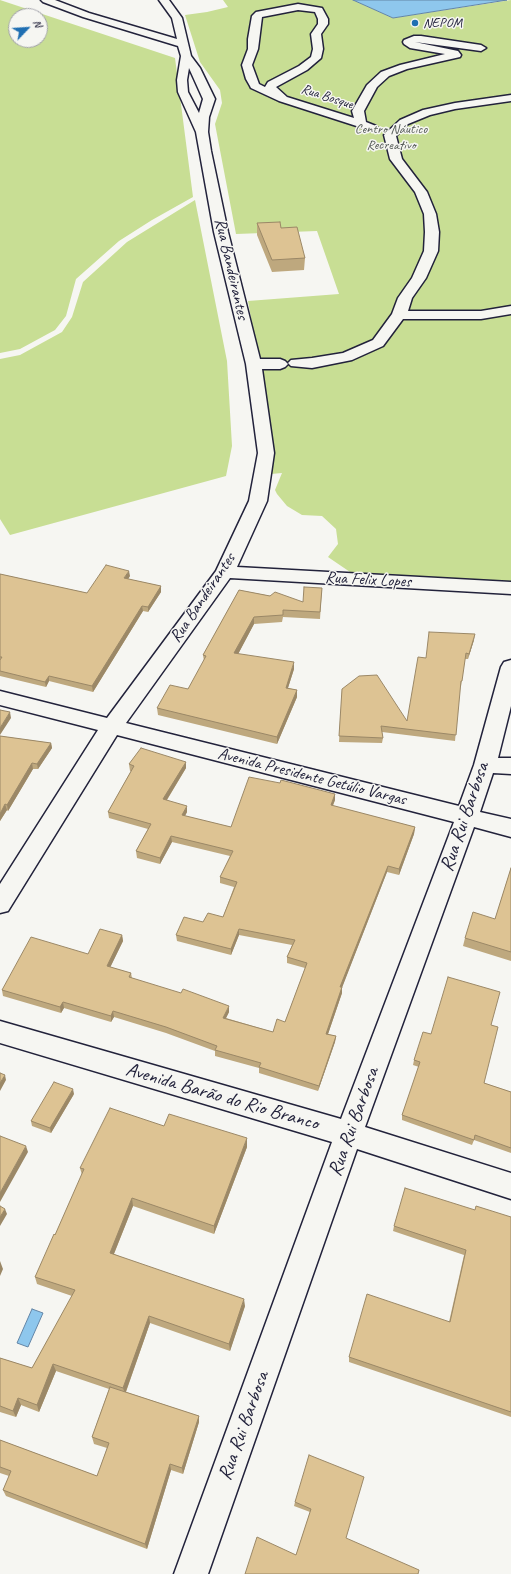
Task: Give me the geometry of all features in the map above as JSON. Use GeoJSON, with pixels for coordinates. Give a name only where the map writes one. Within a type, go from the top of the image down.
{"type":"FeatureCollection","features":[{"type":"Feature","properties":{"kind":"street"},"geometry":{"type":"LineString","coordinates":[[46,0],[86,15],[183,44]]}},
{"type":"Feature","properties":{"kind":"street","name":"Rua Bandeirantes"},"geometry":{"type":"LineString","coordinates":[[0,904],[112,726],[225,572],[258,500],[266,453],[254,364],[221,232],[202,132],[203,117],[209,98],[195,68],[186,56],[177,18],[164,0]]}},
{"type":"Feature","properties":{"kind":"street","name":"Rua Bosque"},"geometry":{"type":"LineString","coordinates":[[283,99],[270,88],[272,84],[303,68],[316,58],[318,49],[316,34],[323,24],[323,19],[319,10],[298,7],[260,14],[257,16],[253,38],[253,49],[247,65],[250,79],[255,86],[283,99],[361,124],[390,136]]}},
{"type":"Feature","properties":{"kind":"street"},"geometry":{"type":"LineString","coordinates":[[361,124],[358,111],[372,85],[385,74],[415,64],[456,55],[454,53],[414,46],[408,42],[414,38],[481,48]]}},
{"type":"Feature","properties":{"kind":"street","name":"Rua Bandeirantes"},"geometry":{"type":"LineString","coordinates":[[186,56],[182,80],[183,92],[202,132]]}},
{"type":"Feature","properties":{"kind":"street"},"geometry":{"type":"LineString","coordinates":[[296,363],[312,363],[347,358],[378,343],[399,315],[405,298],[419,278],[431,251],[432,232],[430,214],[421,192],[396,159],[390,136],[404,122],[427,112],[455,106],[511,98]]}},
{"type":"Feature","properties":{"kind":"street"},"geometry":{"type":"LineString","coordinates":[[399,315],[481,315],[511,310]]}},
{"type":"Feature","properties":{"kind":"street"},"geometry":{"type":"LineString","coordinates":[[254,364],[280,364]]}},
{"type":"Feature","properties":{"kind":"street","name":"Rua Felix Lopes"},"geometry":{"type":"LineString","coordinates":[[225,572],[511,588]]}},
{"type":"Feature","properties":{"kind":"street","name":"Rua Rui Barbosa"},"geometry":{"type":"LineString","coordinates":[[191,1574],[485,765],[511,667]]}},
{"type":"Feature","properties":{"kind":"street","name":"Avenida Presidente Getúlio Vargas"},"geometry":{"type":"LineString","coordinates":[[0,698],[511,828]]}},
{"type":"Feature","properties":{"kind":"street"},"geometry":{"type":"LineString","coordinates":[[485,765],[511,766]]}},
{"type":"Feature","properties":{"kind":"street","name":"Avenida Barão do Rio Branco"},"geometry":{"type":"LineString","coordinates":[[0,1032],[350,1134],[511,1186]]}},
{"type":"Feature","properties":{"kind":"green space"},"geometry":{"type":"Polygon","coordinates":[[[0,0],[24,8],[8,8],[8,48],[48,48],[48,16],[175,58],[193,197],[119,241],[76,279],[66,316],[55,330],[20,349],[0,353],[0,0]]]}},
{"type":"Feature","properties":{"kind":"green space","name":"Centro Náutico Recreativo"},"geometry":{"type":"Polygon","coordinates":[[[223,0],[353,0],[393,18],[511,0],[511,585],[350,572],[328,557],[338,544],[336,529],[322,516],[302,515],[287,506],[275,490],[282,473],[271,474],[268,416],[248,301],[339,294],[317,231],[236,234],[215,124],[222,103],[220,90],[200,62],[185,15],[228,7],[223,0]]]}},
{"type":"Feature","properties":{"kind":"green space"},"geometry":{"type":"Polygon","coordinates":[[[195,200],[227,361],[232,446],[226,476],[10,535],[0,519],[0,359],[20,355],[62,332],[72,317],[83,282],[127,242],[195,200]]]}},
{"type":"Feature","properties":{"kind":"water"},"geometry":{"type":"Polygon","coordinates":[[[353,0],[507,0],[393,18],[353,0]]]}},
{"type":"Feature","properties":{"kind":"water"},"geometry":{"type":"Polygon","coordinates":[[[32,1309],[43,1313],[28,1347],[17,1343],[32,1309]]]}},
{"type":"Feature","properties":{"kind":"building"},"geometry":{"type":"Polygon","coordinates":[[[280,222],[281,228],[297,227],[305,258],[272,260],[257,223],[280,222]]]}},
{"type":"Feature","properties":{"kind":"building"},"geometry":{"type":"Polygon","coordinates":[[[106,565],[129,571],[124,578],[161,586],[148,607],[142,606],[92,686],[49,676],[45,682],[0,671],[0,660],[2,657],[0,657],[0,574],[87,593],[106,565]]]}},
{"type":"Feature","properties":{"kind":"building"},"geometry":{"type":"Polygon","coordinates":[[[304,587],[322,588],[320,612],[283,610],[283,615],[254,617],[234,653],[294,662],[286,688],[297,690],[277,737],[157,708],[170,685],[188,689],[206,656],[203,655],[239,590],[270,596],[275,592],[303,602],[304,587]]]}},
{"type":"Feature","properties":{"kind":"building"},"geometry":{"type":"Polygon","coordinates":[[[429,632],[475,634],[469,654],[466,653],[461,681],[456,735],[381,726],[383,738],[339,736],[342,689],[359,676],[377,675],[407,721],[418,657],[426,658],[429,632]]]}},
{"type":"Feature","properties":{"kind":"building"},"geometry":{"type":"Polygon","coordinates":[[[0,710],[10,712],[0,728],[0,710]]]}},
{"type":"Feature","properties":{"kind":"building"},"geometry":{"type":"Polygon","coordinates":[[[0,736],[51,743],[37,764],[32,763],[0,814],[0,736]]]}},
{"type":"Feature","properties":{"kind":"building"},"geometry":{"type":"Polygon","coordinates":[[[141,748],[186,762],[163,799],[187,806],[182,815],[231,827],[249,777],[280,783],[281,780],[335,794],[331,805],[415,827],[399,869],[388,866],[340,987],[342,987],[326,1034],[336,1036],[319,1086],[259,1067],[261,1063],[215,1050],[217,1046],[166,1027],[113,1011],[111,1016],[63,1002],[60,1007],[2,990],[31,937],[88,954],[100,929],[122,935],[107,966],[131,973],[129,977],[181,993],[183,989],[229,1006],[223,1018],[273,1032],[277,1019],[285,1022],[307,963],[287,957],[295,940],[239,929],[231,949],[176,935],[184,917],[203,922],[208,913],[223,917],[237,882],[220,877],[233,851],[171,836],[160,858],[136,851],[151,824],[108,812],[134,766],[129,764],[141,748]]]}},
{"type":"Feature","properties":{"kind":"building"},"geometry":{"type":"Polygon","coordinates":[[[511,868],[511,952],[465,938],[473,912],[495,919],[511,868]]]}},
{"type":"Feature","properties":{"kind":"building"},"geometry":{"type":"Polygon","coordinates":[[[448,977],[500,992],[491,1025],[498,1027],[484,1083],[511,1092],[511,1148],[475,1135],[474,1140],[402,1115],[420,1062],[414,1060],[423,1032],[431,1034],[448,977]]]}},
{"type":"Feature","properties":{"kind":"building"},"geometry":{"type":"Polygon","coordinates":[[[0,1073],[5,1075],[0,1083],[0,1073]]]}},
{"type":"Feature","properties":{"kind":"building"},"geometry":{"type":"Polygon","coordinates":[[[54,1082],[73,1089],[50,1128],[31,1121],[54,1082]]]}},
{"type":"Feature","properties":{"kind":"building"},"geometry":{"type":"Polygon","coordinates":[[[110,1108],[164,1126],[169,1114],[247,1138],[214,1226],[132,1198],[110,1253],[244,1299],[229,1344],[149,1316],[123,1388],[53,1364],[37,1405],[18,1398],[13,1411],[0,1406],[0,1358],[32,1368],[75,1290],[35,1277],[84,1169],[80,1168],[110,1108]]]}},
{"type":"Feature","properties":{"kind":"building"},"geometry":{"type":"Polygon","coordinates":[[[0,1136],[26,1146],[0,1193],[0,1136]]]}},
{"type":"Feature","properties":{"kind":"building"},"geometry":{"type":"Polygon","coordinates":[[[405,1188],[475,1210],[476,1206],[511,1217],[511,1412],[349,1357],[367,1294],[450,1322],[466,1250],[394,1226],[405,1188]]]}},
{"type":"Feature","properties":{"kind":"building"},"geometry":{"type":"Polygon","coordinates":[[[0,1206],[5,1209],[0,1217],[0,1206]]]}},
{"type":"Feature","properties":{"kind":"building"},"geometry":{"type":"Polygon","coordinates":[[[110,1387],[199,1416],[182,1468],[170,1464],[145,1544],[3,1490],[11,1471],[0,1467],[0,1440],[97,1476],[109,1443],[92,1437],[110,1387]]]}},
{"type":"Feature","properties":{"kind":"building"},"geometry":{"type":"Polygon","coordinates":[[[309,1455],[364,1477],[346,1538],[419,1570],[418,1574],[245,1574],[257,1537],[296,1555],[311,1509],[295,1502],[309,1455]]]}},
{"type":"Feature","properties":{"kind":"place","name":"NEPOM"},"geometry":{"type":"Point","coordinates":[415,23]}}]}
